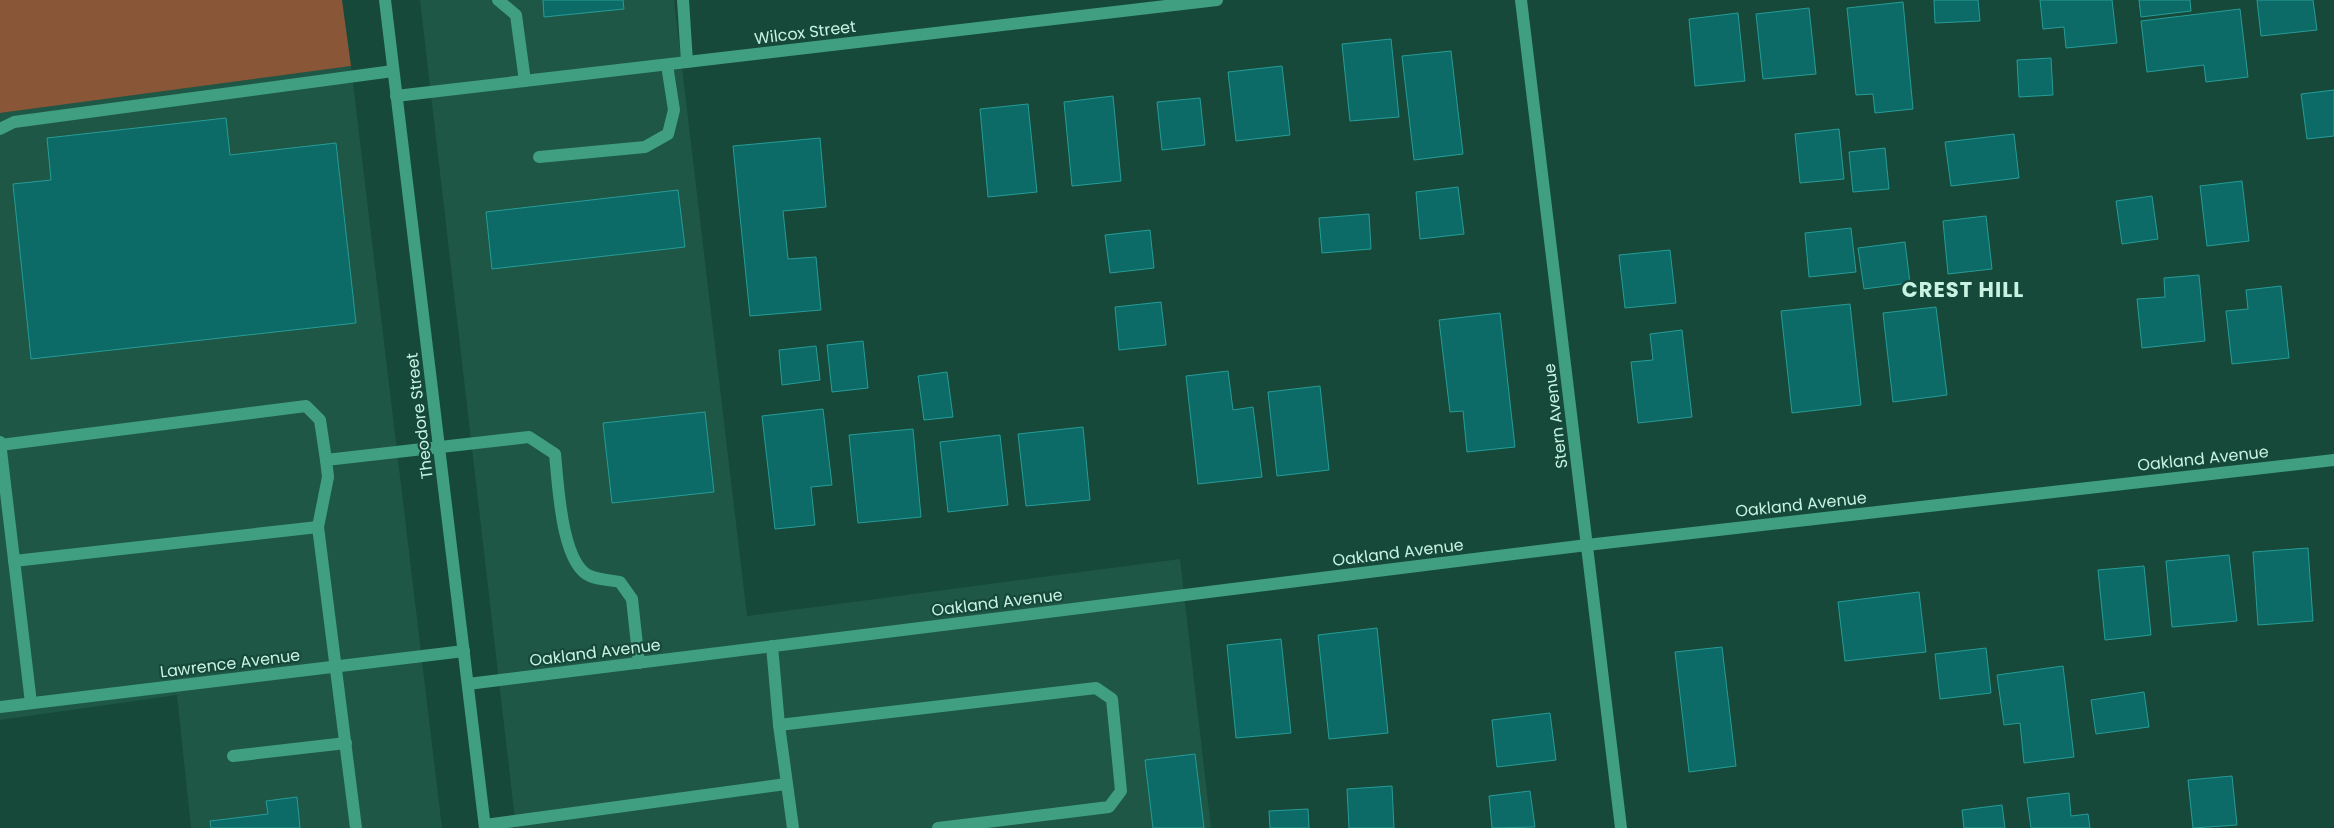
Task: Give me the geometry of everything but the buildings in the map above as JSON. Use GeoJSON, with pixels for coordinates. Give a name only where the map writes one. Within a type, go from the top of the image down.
{"type":"FeatureCollection","features":[{"type":"Feature","properties":{"kind":"street","name":"Theodore Street"},"geometry":{"type":"LineString","coordinates":[[384,0],[485,826]]}},
{"type":"Feature","properties":{"kind":"street"},"geometry":{"type":"LineString","coordinates":[[498,0],[516,15],[525,81]]}},
{"type":"Feature","properties":{"kind":"street"},"geometry":{"type":"LineString","coordinates":[[683,0],[687,62]]}},
{"type":"Feature","properties":{"kind":"street","name":"Wilcox Street"},"geometry":{"type":"LineString","coordinates":[[396,96],[1217,0]]}},
{"type":"Feature","properties":{"kind":"street","name":"Stern Avenue"},"geometry":{"type":"LineString","coordinates":[[1521,0],[1621,828]]}},
{"type":"Feature","properties":{"kind":"street"},"geometry":{"type":"LineString","coordinates":[[538,157],[645,147],[668,134],[674,110],[667,65]]}},
{"type":"Feature","properties":{"kind":"street"},"geometry":{"type":"LineString","coordinates":[[0,129],[14,122],[393,71]]}},
{"type":"Feature","properties":{"kind":"street"},"geometry":{"type":"LineString","coordinates":[[31,703],[0,443],[306,406],[320,420],[328,476],[318,527],[356,828]]}},
{"type":"Feature","properties":{"kind":"street"},"geometry":{"type":"LineString","coordinates":[[326,460],[529,437],[555,454],[560,506],[571,555],[589,576],[620,582],[632,599],[639,663]]}},
{"type":"Feature","properties":{"kind":"street","name":"Oakland Avenue"},"geometry":{"type":"LineString","coordinates":[[468,684],[1587,545],[2334,460]]}},
{"type":"Feature","properties":{"kind":"street"},"geometry":{"type":"LineString","coordinates":[[14,561],[318,527]]}},
{"type":"Feature","properties":{"kind":"street"},"geometry":{"type":"LineString","coordinates":[[772,646],[779,725],[792,827]]}},
{"type":"Feature","properties":{"kind":"street","name":"Lawrence Avenue"},"geometry":{"type":"LineString","coordinates":[[0,707],[464,651]]}},
{"type":"Feature","properties":{"kind":"street"},"geometry":{"type":"LineString","coordinates":[[779,725],[1096,688],[1112,699],[1121,791],[1109,807],[938,828]]}},
{"type":"Feature","properties":{"kind":"street"},"geometry":{"type":"LineString","coordinates":[[233,756],[346,743]]}},
{"type":"Feature","properties":{"kind":"street"},"geometry":{"type":"LineString","coordinates":[[485,826],[786,784]]}},
{"type":"Feature","properties":{"kind":"shaded area"},"geometry":{"type":"Polygon","coordinates":[[[0,0],[342,0],[351,66],[0,113],[0,0]]]}},
{"type":"Feature","properties":{"kind":"shaded area"},"geometry":{"type":"Polygon","coordinates":[[[420,0],[674,0],[747,616],[1180,559],[1211,828],[516,828],[420,0]]]}},
{"type":"Feature","properties":{"kind":"shaded area"},"geometry":{"type":"Polygon","coordinates":[[[351,66],[442,828],[191,828],[177,695],[0,720],[0,113],[351,66]]]}},
{"type":"Feature","properties":{"kind":"district","name":"CREST HILL"},"geometry":{"type":"Point","coordinates":[1963,290]}}]}
